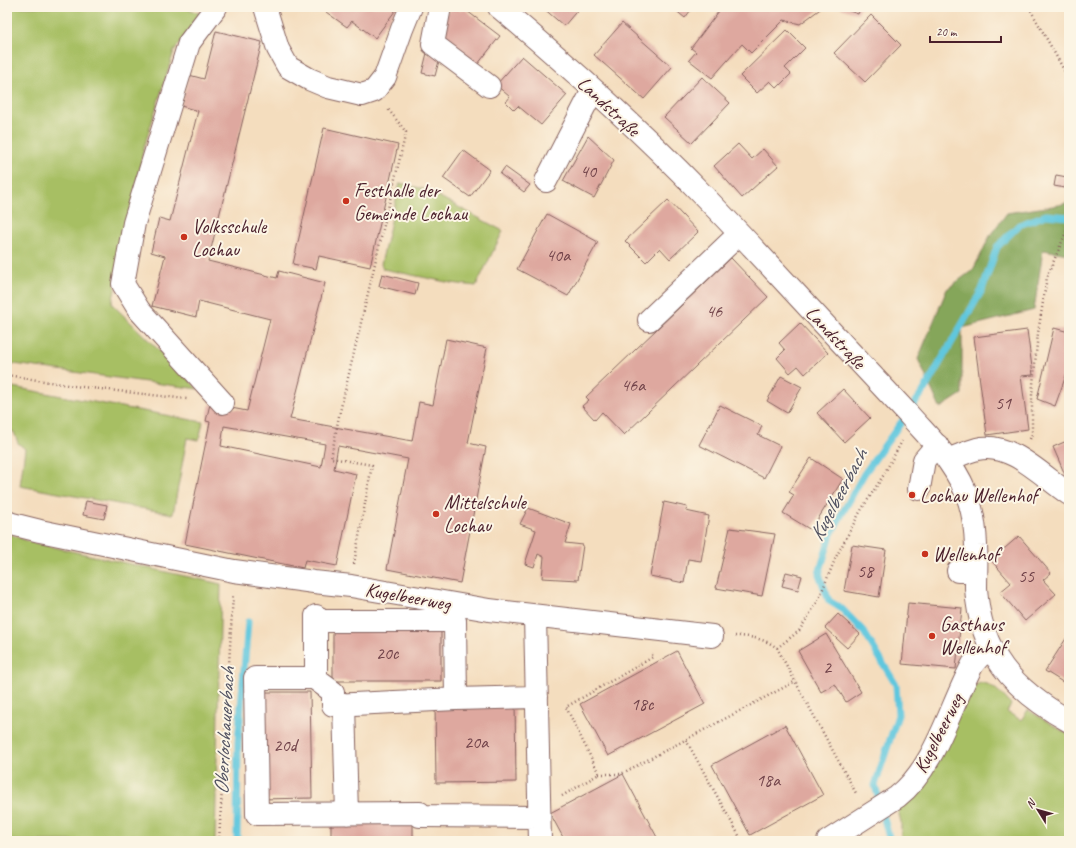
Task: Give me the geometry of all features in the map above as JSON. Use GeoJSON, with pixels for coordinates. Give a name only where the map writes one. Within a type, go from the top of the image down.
{"type":"FeatureCollection","features":[{"type":"Feature","properties":{"kind":"street"},"geometry":{"type":"LineString","coordinates":[[216,7],[189,42],[134,223],[123,284],[139,310],[223,403]]}},
{"type":"Feature","properties":{"kind":"street"},"geometry":{"type":"LineString","coordinates":[[265,7],[278,49],[288,67],[309,79],[328,87],[362,95],[374,91],[385,77],[411,7]]}},
{"type":"Feature","properties":{"kind":"street"},"geometry":{"type":"LineString","coordinates":[[440,7],[433,44],[489,86]]}},
{"type":"Feature","properties":{"kind":"street","name":"Landstraße"},"geometry":{"type":"LineString","coordinates":[[499,7],[593,90],[700,192],[907,423],[942,453],[964,484],[972,510],[976,544],[967,571],[982,626],[991,649],[1003,668],[1024,691],[1042,705],[1069,721]]}},
{"type":"Feature","properties":{"kind":"street"},"geometry":{"type":"LineString","coordinates":[[546,181],[593,90]]}},
{"type":"Feature","properties":{"kind":"street"},"geometry":{"type":"LineString","coordinates":[[649,320],[739,234]]}},
{"type":"Feature","properties":{"kind":"street"},"geometry":{"type":"LineString","coordinates":[[919,489],[924,460],[942,453],[989,448],[1001,449],[1022,459],[1069,494]]}},
{"type":"Feature","properties":{"kind":"street","name":"Kugelbeerweg"},"geometry":{"type":"LineString","coordinates":[[7,522],[40,531],[234,571],[350,586],[490,610],[712,636]]}},
{"type":"Feature","properties":{"kind":"street"},"geometry":{"type":"LineString","coordinates":[[314,582],[316,679]]}},
{"type":"Feature","properties":{"kind":"street"},"geometry":{"type":"LineString","coordinates":[[315,615],[455,621],[456,699]]}},
{"type":"Feature","properties":{"kind":"street"},"geometry":{"type":"LineString","coordinates":[[535,616],[540,841]]}},
{"type":"Feature","properties":{"kind":"street","name":"Kugelbeerweg"},"geometry":{"type":"LineString","coordinates":[[828,841],[904,791],[922,769],[944,728],[966,678],[974,664],[979,657],[991,649]]}},
{"type":"Feature","properties":{"kind":"street"},"geometry":{"type":"LineString","coordinates":[[537,698],[456,699],[333,705],[333,692],[314,678],[255,678],[257,814],[420,812],[420,816],[539,814]]}},
{"type":"Feature","properties":{"kind":"street"},"geometry":{"type":"LineString","coordinates":[[344,704],[346,814]]}},
{"type":"Feature","properties":{"kind":"path"},"geometry":{"type":"LineString","coordinates":[[1029,7],[1069,79]]}},
{"type":"Feature","properties":{"kind":"path"},"geometry":{"type":"LineString","coordinates":[[350,586],[372,465],[331,458],[339,416],[406,132],[374,91]]}},
{"type":"Feature","properties":{"kind":"path"},"geometry":{"type":"LineString","coordinates":[[1022,459],[1032,434],[1032,395],[1038,333],[1047,277],[1069,225]]}},
{"type":"Feature","properties":{"kind":"path"},"geometry":{"type":"LineString","coordinates":[[7,375],[74,386],[223,403]]}},
{"type":"Feature","properties":{"kind":"path"},"geometry":{"type":"LineString","coordinates":[[777,648],[799,631],[818,600],[836,558],[860,512],[883,476],[907,423]]}},
{"type":"Feature","properties":{"kind":"path"},"geometry":{"type":"LineString","coordinates":[[219,841],[234,571]]}},
{"type":"Feature","properties":{"kind":"path"},"geometry":{"type":"LineString","coordinates":[[599,774],[566,707],[653,656],[637,627]]}},
{"type":"Feature","properties":{"kind":"path"},"geometry":{"type":"LineString","coordinates":[[712,636],[745,636],[772,643],[777,648],[872,812]]}},
{"type":"Feature","properties":{"kind":"path"},"geometry":{"type":"LineString","coordinates":[[539,814],[599,774],[621,774],[796,681]]}},
{"type":"Feature","properties":{"kind":"path"},"geometry":{"type":"LineString","coordinates":[[686,740],[742,841]]}},
{"type":"Feature","properties":{"kind":"green space"},"geometry":{"type":"Polygon","coordinates":[[[7,7],[183,7],[201,14],[174,51],[144,147],[112,304],[198,389],[7,363],[7,7]]]}},
{"type":"Feature","properties":{"kind":"green space"},"geometry":{"type":"Polygon","coordinates":[[[400,183],[427,190],[503,231],[476,286],[451,283],[383,269],[381,264],[400,183]]]}},
{"type":"Feature","properties":{"kind":"green space"},"geometry":{"type":"Polygon","coordinates":[[[1069,202],[1069,254],[1043,250],[1034,310],[962,328],[962,394],[940,408],[918,359],[947,289],[973,270],[991,234],[1007,213],[1059,205],[1069,202]]]}},
{"type":"Feature","properties":{"kind":"green space"},"geometry":{"type":"Polygon","coordinates":[[[7,386],[203,422],[199,440],[187,438],[173,514],[20,486],[25,449],[18,443],[14,432],[7,430],[7,386]]]}},
{"type":"Feature","properties":{"kind":"green space"},"geometry":{"type":"Polygon","coordinates":[[[7,533],[30,542],[221,584],[215,841],[7,841],[7,533]]]}},
{"type":"Feature","properties":{"kind":"green space"},"geometry":{"type":"Polygon","coordinates":[[[980,683],[993,687],[1011,704],[1007,712],[1021,720],[1028,710],[1069,735],[1069,841],[901,841],[901,822],[898,810],[899,802],[974,686],[980,683]]]}},
{"type":"Feature","properties":{"kind":"building"},"geometry":{"type":"Polygon","coordinates":[[[319,7],[398,7],[375,38],[352,21],[347,27],[319,7]]]}},
{"type":"Feature","properties":{"kind":"building"},"geometry":{"type":"Polygon","coordinates":[[[452,7],[455,7],[461,11],[463,8],[500,36],[474,69],[437,40],[440,22],[452,7]]]}},
{"type":"Feature","properties":{"kind":"building"},"geometry":{"type":"Polygon","coordinates":[[[542,7],[580,7],[564,26],[542,7]]]}},
{"type":"Feature","properties":{"kind":"building"},"geometry":{"type":"Polygon","coordinates":[[[675,7],[693,7],[685,18],[674,9],[675,7]]]}},
{"type":"Feature","properties":{"kind":"building"},"geometry":{"type":"Polygon","coordinates":[[[722,7],[823,7],[800,24],[784,20],[751,53],[742,44],[712,78],[689,60],[696,52],[691,48],[722,7]]]}},
{"type":"Feature","properties":{"kind":"building"},"geometry":{"type":"Polygon","coordinates":[[[838,7],[861,7],[858,14],[838,7]]]}},
{"type":"Feature","properties":{"kind":"building"},"geometry":{"type":"Polygon","coordinates":[[[871,15],[901,45],[865,82],[834,53],[871,15]]]}},
{"type":"Feature","properties":{"kind":"building"},"geometry":{"type":"Polygon","coordinates":[[[622,23],[672,67],[644,99],[594,55],[622,23]]]}},
{"type":"Feature","properties":{"kind":"building"},"geometry":{"type":"Polygon","coordinates":[[[787,30],[805,48],[785,68],[791,74],[777,88],[770,81],[757,93],[740,76],[787,30]]]}},
{"type":"Feature","properties":{"kind":"building"},"geometry":{"type":"Polygon","coordinates":[[[216,31],[262,42],[208,261],[277,278],[279,271],[325,283],[290,419],[412,441],[419,402],[433,405],[446,339],[487,348],[468,443],[486,447],[460,583],[387,569],[408,459],[338,446],[334,469],[356,474],[337,566],[305,560],[303,568],[185,544],[210,422],[206,421],[210,404],[247,411],[270,319],[199,301],[196,317],[152,306],[165,256],[151,252],[159,218],[170,221],[198,111],[181,106],[189,75],[204,79],[216,31]],[[224,426],[221,446],[321,467],[325,444],[224,426]]]}},
{"type":"Feature","properties":{"kind":"building"},"geometry":{"type":"Polygon","coordinates":[[[427,53],[440,57],[435,76],[422,73],[427,53]]]}},
{"type":"Feature","properties":{"kind":"building"},"geometry":{"type":"Polygon","coordinates":[[[522,56],[567,95],[541,125],[518,106],[514,110],[506,102],[510,97],[496,85],[522,56]]]}},
{"type":"Feature","properties":{"kind":"building"},"geometry":{"type":"Polygon","coordinates":[[[702,77],[730,103],[692,143],[664,117],[702,77]]]}},
{"type":"Feature","properties":{"kind":"building","name":"Festhalle der Gemeinde Lochau"},"geometry":{"type":"Polygon","coordinates":[[[324,128],[398,145],[370,267],[319,256],[316,269],[293,264],[324,128]]]}},
{"type":"Feature","properties":{"kind":"building"},"geometry":{"type":"Polygon","coordinates":[[[588,136],[614,160],[594,198],[563,181],[588,136]]]}},
{"type":"Feature","properties":{"kind":"building"},"geometry":{"type":"Polygon","coordinates":[[[738,144],[752,159],[763,149],[778,166],[742,198],[714,166],[738,144]]]}},
{"type":"Feature","properties":{"kind":"building"},"geometry":{"type":"Polygon","coordinates":[[[463,150],[490,170],[470,197],[443,178],[463,150]]]}},
{"type":"Feature","properties":{"kind":"building"},"geometry":{"type":"Polygon","coordinates":[[[505,167],[530,185],[524,192],[500,174],[505,167]]]}},
{"type":"Feature","properties":{"kind":"building"},"geometry":{"type":"Polygon","coordinates":[[[1056,175],[1067,177],[1065,188],[1054,186],[1056,175]]]}},
{"type":"Feature","properties":{"kind":"building"},"geometry":{"type":"Polygon","coordinates":[[[668,200],[698,232],[670,259],[660,248],[646,262],[625,241],[668,200]]]}},
{"type":"Feature","properties":{"kind":"building"},"geometry":{"type":"Polygon","coordinates":[[[547,214],[598,242],[568,296],[517,269],[547,214]]]}},
{"type":"Feature","properties":{"kind":"building"},"geometry":{"type":"Polygon","coordinates":[[[731,258],[768,297],[624,435],[602,412],[595,420],[582,406],[589,400],[586,397],[731,258]]]}},
{"type":"Feature","properties":{"kind":"building"},"geometry":{"type":"Polygon","coordinates":[[[382,274],[418,283],[415,295],[379,286],[382,274]]]}},
{"type":"Feature","properties":{"kind":"building"},"geometry":{"type":"Polygon","coordinates":[[[800,323],[828,353],[805,374],[798,366],[790,373],[777,358],[785,350],[779,343],[800,323]]]}},
{"type":"Feature","properties":{"kind":"building"},"geometry":{"type":"Polygon","coordinates":[[[1054,328],[1069,332],[1069,367],[1055,406],[1037,399],[1054,328]]]}},
{"type":"Feature","properties":{"kind":"building"},"geometry":{"type":"Polygon","coordinates":[[[1027,330],[1033,375],[1021,376],[1028,429],[987,435],[974,337],[1027,330]]]}},
{"type":"Feature","properties":{"kind":"building"},"geometry":{"type":"Polygon","coordinates":[[[781,376],[802,387],[787,413],[767,401],[781,376]]]}},
{"type":"Feature","properties":{"kind":"building"},"geometry":{"type":"Polygon","coordinates":[[[843,389],[870,418],[844,442],[817,413],[843,389]]]}},
{"type":"Feature","properties":{"kind":"building"},"geometry":{"type":"Polygon","coordinates":[[[720,405],[762,426],[758,435],[780,446],[764,478],[699,445],[720,405]]]}},
{"type":"Feature","properties":{"kind":"building"},"geometry":{"type":"Polygon","coordinates":[[[1069,440],[1069,484],[1053,447],[1069,440]]]}},
{"type":"Feature","properties":{"kind":"building"},"geometry":{"type":"Polygon","coordinates":[[[811,458],[843,479],[811,530],[783,513],[794,495],[789,492],[811,458]]]}},
{"type":"Feature","properties":{"kind":"building"},"geometry":{"type":"Polygon","coordinates":[[[86,501],[107,505],[104,519],[83,515],[86,501]]]}},
{"type":"Feature","properties":{"kind":"building"},"geometry":{"type":"Polygon","coordinates":[[[664,502],[687,507],[686,511],[709,516],[701,561],[688,559],[684,583],[650,576],[664,502]]]}},
{"type":"Feature","properties":{"kind":"building"},"geometry":{"type":"Polygon","coordinates":[[[528,508],[571,524],[565,543],[583,545],[578,580],[542,578],[544,557],[538,554],[534,567],[525,564],[536,530],[520,524],[528,508]]]}},
{"type":"Feature","properties":{"kind":"building"},"geometry":{"type":"Polygon","coordinates":[[[730,528],[775,534],[762,596],[716,588],[730,528]]]}},
{"type":"Feature","properties":{"kind":"building"},"geometry":{"type":"Polygon","coordinates":[[[1019,536],[1051,573],[1043,580],[1056,594],[1025,621],[1000,592],[1011,583],[991,560],[1019,536]]]}},
{"type":"Feature","properties":{"kind":"building"},"geometry":{"type":"Polygon","coordinates":[[[852,545],[886,550],[879,597],[844,591],[852,545]]]}},
{"type":"Feature","properties":{"kind":"building"},"geometry":{"type":"Polygon","coordinates":[[[786,572],[802,576],[798,590],[782,586],[786,572]]]}},
{"type":"Feature","properties":{"kind":"building","name":"Gasthaus Wellenhof"},"geometry":{"type":"Polygon","coordinates":[[[908,603],[962,608],[956,669],[902,664],[908,603]]]}},
{"type":"Feature","properties":{"kind":"building"},"geometry":{"type":"Polygon","coordinates":[[[838,614],[860,634],[847,648],[825,628],[838,614]]]}},
{"type":"Feature","properties":{"kind":"building"},"geometry":{"type":"Polygon","coordinates":[[[333,625],[441,625],[441,681],[333,681],[333,625]]]}},
{"type":"Feature","properties":{"kind":"building"},"geometry":{"type":"Polygon","coordinates":[[[826,634],[861,692],[846,702],[835,684],[821,692],[798,651],[826,634]]]}},
{"type":"Feature","properties":{"kind":"building"},"geometry":{"type":"Polygon","coordinates":[[[1069,634],[1069,686],[1045,671],[1069,634]]]}},
{"type":"Feature","properties":{"kind":"building"},"geometry":{"type":"Polygon","coordinates":[[[677,651],[705,704],[608,756],[580,704],[677,651]]]}},
{"type":"Feature","properties":{"kind":"building"},"geometry":{"type":"Polygon","coordinates":[[[259,692],[310,692],[312,798],[260,799],[259,692]]]}},
{"type":"Feature","properties":{"kind":"building"},"geometry":{"type":"Polygon","coordinates":[[[515,701],[516,782],[436,783],[435,702],[515,701]]]}},
{"type":"Feature","properties":{"kind":"building"},"geometry":{"type":"Polygon","coordinates":[[[785,725],[823,795],[750,835],[712,765],[785,725]]]}},
{"type":"Feature","properties":{"kind":"building"},"geometry":{"type":"Polygon","coordinates":[[[623,774],[659,841],[565,841],[550,813],[623,774]]]}},
{"type":"Feature","properties":{"kind":"building"},"geometry":{"type":"Polygon","coordinates":[[[413,819],[413,841],[331,841],[331,820],[413,819]]]}},
{"type":"Feature","properties":{"kind":"waterway","name":"Kugelbeerbach"},"geometry":{"type":"LineString","coordinates":[[890,841],[875,785],[898,715],[896,685],[864,632],[841,608],[829,601],[819,574],[831,534],[864,474],[923,392],[982,290],[997,247],[1019,225],[1046,215],[1069,217]]}},
{"type":"Feature","properties":{"kind":"waterway","name":"Oberlochauerbach"},"geometry":{"type":"LineString","coordinates":[[237,841],[238,742],[248,622]]}},
{"type":"Feature","properties":{"kind":"place","name":"Festhalle der Gemeinde Lochau"},"geometry":{"type":"Point","coordinates":[346,201]}},
{"type":"Feature","properties":{"kind":"place","name":"Volksschule Lochau"},"geometry":{"type":"Point","coordinates":[184,237]}},
{"type":"Feature","properties":{"kind":"place","name":"Lochau Wellenhof"},"geometry":{"type":"Point","coordinates":[912,495]}},
{"type":"Feature","properties":{"kind":"place","name":"Mittelschule Lochau"},"geometry":{"type":"Point","coordinates":[436,514]}},
{"type":"Feature","properties":{"kind":"place","name":"Wellenhof"},"geometry":{"type":"Point","coordinates":[925,554]}},
{"type":"Feature","properties":{"kind":"place","name":"Gasthaus Wellenhof"},"geometry":{"type":"Point","coordinates":[932,636]}}]}
